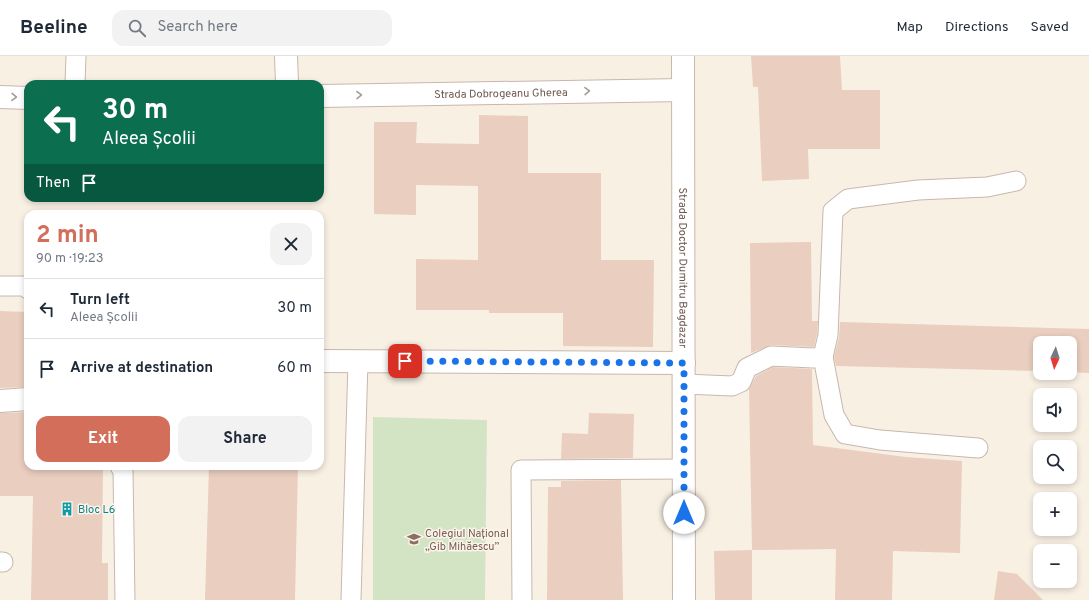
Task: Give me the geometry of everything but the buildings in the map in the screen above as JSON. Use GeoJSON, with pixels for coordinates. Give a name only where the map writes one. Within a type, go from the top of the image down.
{"type":"FeatureCollection","features":[{"type":"Feature","properties":{"kind":"street"},"geometry":{"type":"LineString","coordinates":[[286,56],[287,80]]}},
{"type":"Feature","properties":{"kind":"street","name":"Strada Doctor Dumitru Bagdazar"},"geometry":{"type":"LineString","coordinates":[[683,56],[684,600]]}},
{"type":"Feature","properties":{"kind":"street","name":"Strada Dobrogeanu Gherea"},"geometry":{"type":"LineString","coordinates":[[324,96],[682,90]]}},
{"type":"Feature","properties":{"kind":"street"},"geometry":{"type":"LineString","coordinates":[[0,97],[24,98]]}},
{"type":"Feature","properties":{"kind":"street"},"geometry":{"type":"LineString","coordinates":[[324,361],[684,363]]}},
{"type":"Feature","properties":{"kind":"street"},"geometry":{"type":"LineString","coordinates":[[0,401],[24,399]]}},
{"type":"Feature","properties":{"kind":"lane"},"geometry":{"type":"LineString","coordinates":[[75,80],[76,56]]}},
{"type":"Feature","properties":{"kind":"lane"},"geometry":{"type":"LineString","coordinates":[[978,448],[880,440],[845,434],[834,415],[823,357],[828,335],[833,211],[848,199],[918,190],[987,188],[1016,181]]}},
{"type":"Feature","properties":{"kind":"lane"},"geometry":{"type":"LineString","coordinates":[[0,286],[24,286]]}},
{"type":"Feature","properties":{"kind":"lane"},"geometry":{"type":"LineString","coordinates":[[684,384],[732,386],[741,382],[747,368],[771,356],[823,357]]}},
{"type":"Feature","properties":{"kind":"lane"},"geometry":{"type":"LineString","coordinates":[[351,600],[358,361]]}},
{"type":"Feature","properties":{"kind":"lane"},"geometry":{"type":"LineString","coordinates":[[522,600],[521,470],[684,469]]}},
{"type":"Feature","properties":{"kind":"lane"},"geometry":{"type":"LineString","coordinates":[[122,470],[125,600]]}},
{"type":"Feature","properties":{"kind":"green space"},"geometry":{"type":"Polygon","coordinates":[[[373,417],[487,420],[485,600],[373,600],[373,417]]]}},
{"type":"Feature","properties":{"kind":"place","name":"Bloc L6"},"geometry":{"type":"Point","coordinates":[67,509]}},
{"type":"Feature","properties":{"kind":"place","name":"Colegiul Național „Gib Mihăescu”"},"geometry":{"type":"Point","coordinates":[414,539]}},
{"type":"Feature","properties":{"kind":"route"},"geometry":{"type":"LineString","coordinates":[[405,361],[684,363],[684,513]]}}]}
